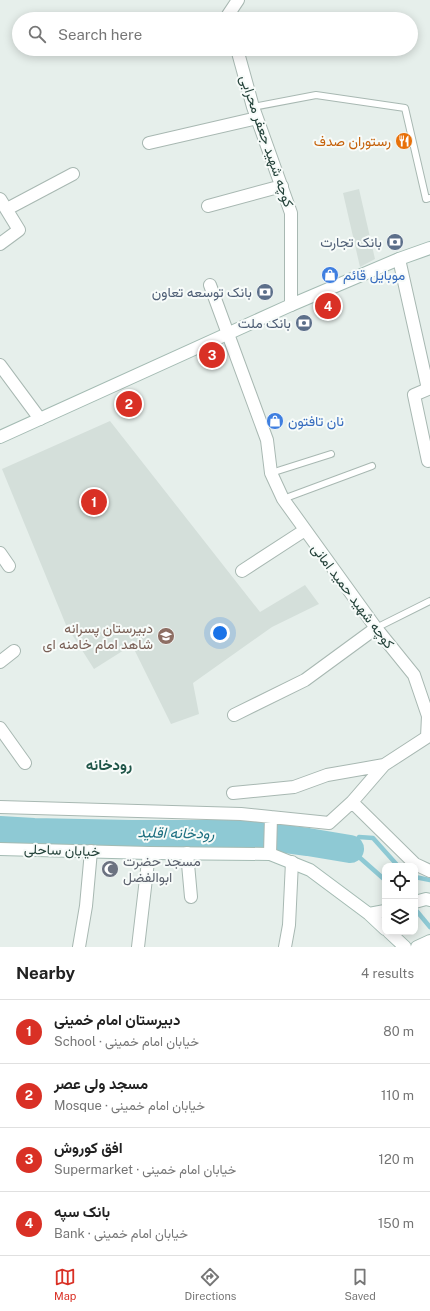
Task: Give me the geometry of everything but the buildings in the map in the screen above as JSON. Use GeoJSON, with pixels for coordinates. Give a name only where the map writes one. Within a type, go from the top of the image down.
{"type":"FeatureCollection","features":[{"type":"Feature","properties":{"kind":"street"},"geometry":{"type":"LineString","coordinates":[[230,12],[238,0]]}},
{"type":"Feature","properties":{"kind":"street","name":"کوچه شهید جعفر محرابی"},"geometry":{"type":"LineString","coordinates":[[239,56],[255,112],[291,213],[291,306]]}},
{"type":"Feature","properties":{"kind":"street"},"geometry":{"type":"LineString","coordinates":[[149,143],[255,112]]}},
{"type":"Feature","properties":{"kind":"street"},"geometry":{"type":"LineString","coordinates":[[0,244],[19,230],[3,204],[73,174]]}},
{"type":"Feature","properties":{"kind":"street"},"geometry":{"type":"LineString","coordinates":[[208,206],[282,186]]}},
{"type":"Feature","properties":{"kind":"street"},"geometry":{"type":"LineString","coordinates":[[0,437],[291,306],[400,259],[430,248]]}},
{"type":"Feature","properties":{"kind":"street"},"geometry":{"type":"LineString","coordinates":[[400,259],[428,389],[414,395],[428,461],[430,460]]}},
{"type":"Feature","properties":{"kind":"street","name":"کوچه شهید حمید امانی"},"geometry":{"type":"LineString","coordinates":[[210,285],[267,440],[271,473],[283,499],[376,628],[414,675],[428,716],[428,737],[384,765],[352,802],[329,823],[271,819]]}},
{"type":"Feature","properties":{"kind":"street"},"geometry":{"type":"LineString","coordinates":[[0,365],[40,419]]}},
{"type":"Feature","properties":{"kind":"street"},"geometry":{"type":"LineString","coordinates":[[242,571],[304,530]]}},
{"type":"Feature","properties":{"kind":"street"},"geometry":{"type":"LineString","coordinates":[[0,553],[10,566]]}},
{"type":"Feature","properties":{"kind":"street"},"geometry":{"type":"LineString","coordinates":[[234,715],[305,680],[376,628]]}},
{"type":"Feature","properties":{"kind":"street"},"geometry":{"type":"LineString","coordinates":[[0,662],[14,651]]}},
{"type":"Feature","properties":{"kind":"street"},"geometry":{"type":"LineString","coordinates":[[0,728],[25,763]]}},
{"type":"Feature","properties":{"kind":"street"},"geometry":{"type":"LineString","coordinates":[[233,793],[294,787],[327,774],[384,765]]}},
{"type":"Feature","properties":{"kind":"street"},"geometry":{"type":"LineString","coordinates":[[352,802],[415,864],[430,871]]}},
{"type":"Feature","properties":{"kind":"street"},"geometry":{"type":"LineString","coordinates":[[0,807],[241,814],[271,819],[270,848]]}},
{"type":"Feature","properties":{"kind":"street","name":"خیابان ساحلی"},"geometry":{"type":"LineString","coordinates":[[0,849],[187,853],[270,848],[292,862],[310,870],[369,914],[382,926]]}},
{"type":"Feature","properties":{"kind":"street"},"geometry":{"type":"LineString","coordinates":[[79,947],[86,906],[91,851]]}},
{"type":"Feature","properties":{"kind":"street"},"geometry":{"type":"LineString","coordinates":[[138,947],[149,853]]}},
{"type":"Feature","properties":{"kind":"street"},"geometry":{"type":"LineString","coordinates":[[187,853],[191,897]]}},
{"type":"Feature","properties":{"kind":"street"},"geometry":{"type":"LineString","coordinates":[[285,947],[289,925],[292,862]]}},
{"type":"Feature","properties":{"kind":"street"},"geometry":{"type":"LineString","coordinates":[[369,914],[382,912]]}},
{"type":"Feature","properties":{"kind":"street"},"geometry":{"type":"LineString","coordinates":[[392,935],[405,947]]}},
{"type":"Feature","properties":{"kind":"lane"},"geometry":{"type":"LineString","coordinates":[[255,112],[316,95],[405,108],[426,199],[430,198]]}},
{"type":"Feature","properties":{"kind":"lane"},"geometry":{"type":"LineString","coordinates":[[271,473],[331,454]]}},
{"type":"Feature","properties":{"kind":"lane"},"geometry":{"type":"LineString","coordinates":[[283,499],[372,466]]}},
{"type":"Feature","properties":{"kind":"lane"},"geometry":{"type":"LineString","coordinates":[[376,628],[430,601]]}},
{"type":"Feature","properties":{"kind":"shaded area"},"geometry":{"type":"Polygon","coordinates":[[[359,189],[375,259],[360,267],[343,193],[359,189]]]}},
{"type":"Feature","properties":{"kind":"shaded area"},"geometry":{"type":"Polygon","coordinates":[[[110,421],[260,612],[305,585],[319,604],[272,627],[193,683],[199,714],[171,724],[132,645],[94,669],[66,625],[2,469],[110,421]]]}},
{"type":"Feature","properties":{"kind":"waterway","name":"رودخانه اقلید"},"geometry":{"type":"LineString","coordinates":[[0,830],[131,834],[247,834],[350,849]]}},
{"type":"Feature","properties":{"kind":"waterway"},"geometry":{"type":"LineString","coordinates":[[382,877],[350,849],[359,837],[373,838],[395,863]]}},
{"type":"Feature","properties":{"kind":"waterway"},"geometry":{"type":"LineString","coordinates":[[418,878],[430,880]]}},
{"type":"Feature","properties":{"kind":"waterway"},"geometry":{"type":"LineString","coordinates":[[418,913],[430,927]]}},
{"type":"Feature","properties":{"kind":"place","name":"رستوران صدف"},"geometry":{"type":"Point","coordinates":[404,141]}},
{"type":"Feature","properties":{"kind":"place","name":"بانک تجارت"},"geometry":{"type":"Point","coordinates":[395,242]}},
{"type":"Feature","properties":{"kind":"place","name":"موبایل قائم"},"geometry":{"type":"Point","coordinates":[330,275]}},
{"type":"Feature","properties":{"kind":"place","name":"بانک توسعه تعاون"},"geometry":{"type":"Point","coordinates":[265,292]}},
{"type":"Feature","properties":{"kind":"place","name":"بانک سپه"},"geometry":{"type":"Point","coordinates":[328,306]}},
{"type":"Feature","properties":{"kind":"place","name":"بانک ملت"},"geometry":{"type":"Point","coordinates":[304,323]}},
{"type":"Feature","properties":{"kind":"place","name":"افق کوروش"},"geometry":{"type":"Point","coordinates":[212,355]}},
{"type":"Feature","properties":{"kind":"place","name":"مسجد ولی عصر"},"geometry":{"type":"Point","coordinates":[129,404]}},
{"type":"Feature","properties":{"kind":"place","name":"نان تافتون"},"geometry":{"type":"Point","coordinates":[275,421]}},
{"type":"Feature","properties":{"kind":"place","name":"دبیرستان امام خمینی"},"geometry":{"type":"Point","coordinates":[94,502]}},
{"type":"Feature","properties":{"kind":"place","name":"دبیرستان پسرانه شاهد امام خامنه ای"},"geometry":{"type":"Point","coordinates":[166,636]}},
{"type":"Feature","properties":{"kind":"place","name":"مسجد حضرت ابوالفضل"},"geometry":{"type":"Point","coordinates":[110,869]}},
{"type":"Feature","properties":{"kind":"district","name":"رودخانه"},"geometry":{"type":"Point","coordinates":[109,765]}}]}
